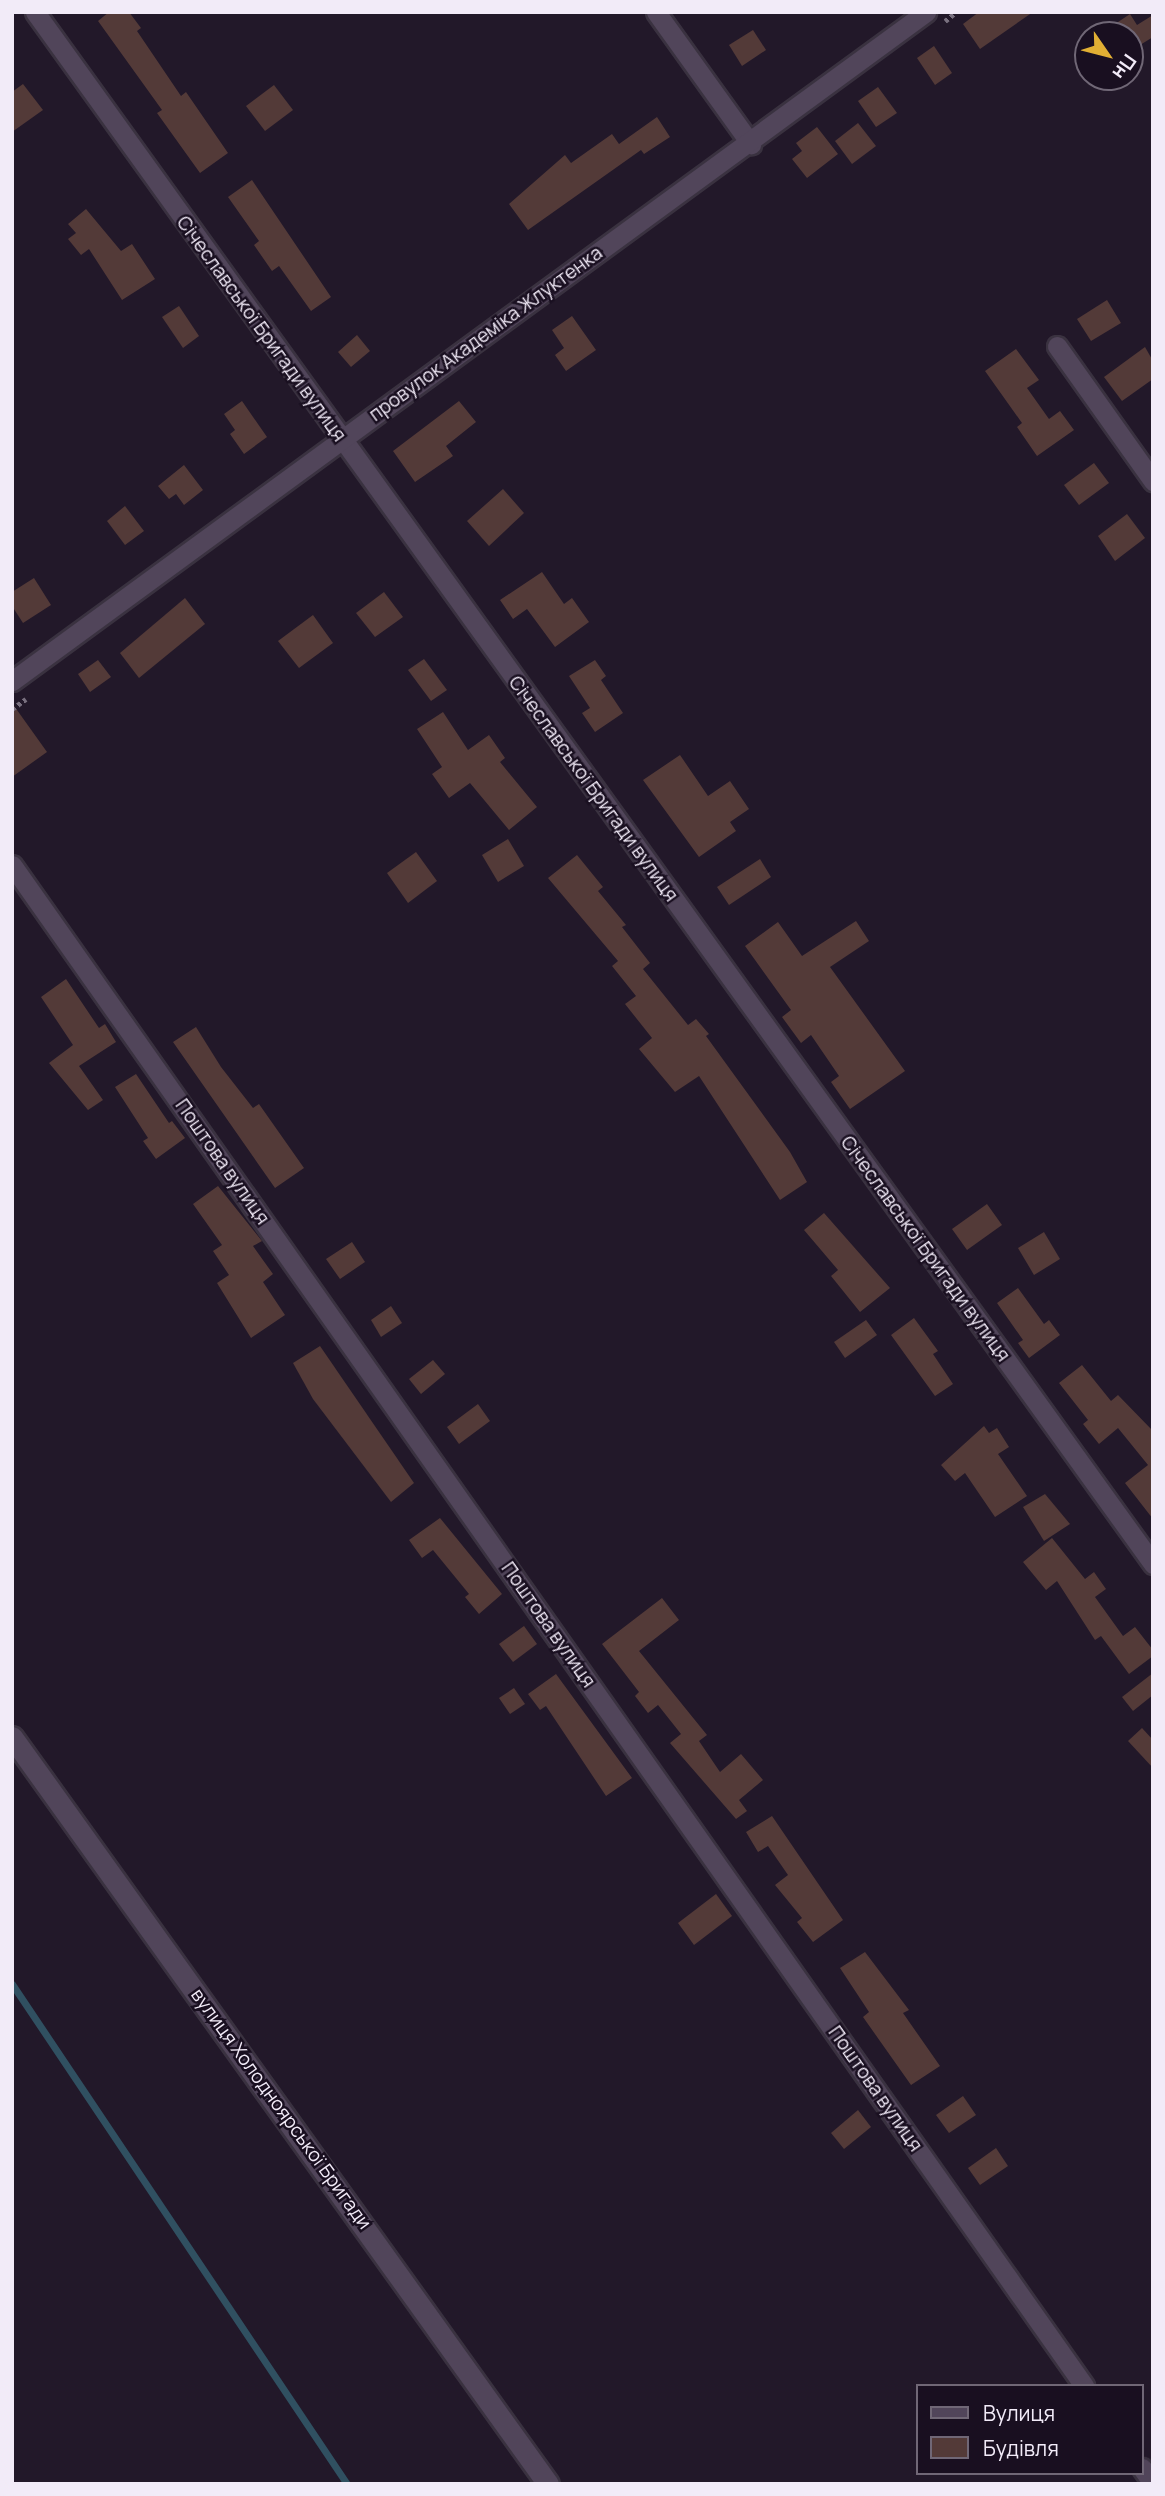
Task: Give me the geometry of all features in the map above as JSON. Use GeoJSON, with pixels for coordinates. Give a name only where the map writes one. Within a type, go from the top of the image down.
{"type":"FeatureCollection","features":[{"type":"Feature","properties":{"kind":"street","name":"Січеславської Бригади вулиця"},"geometry":{"type":"LineString","coordinates":[[35,12],[339,439],[1153,1564]]}},
{"type":"Feature","properties":{"kind":"street"},"geometry":{"type":"LineString","coordinates":[[656,12],[751,144]]}},
{"type":"Feature","properties":{"kind":"street","name":"провулок Академіка Жлуктенка"},"geometry":{"type":"LineString","coordinates":[[12,681],[339,439],[751,144],[926,12]]}},
{"type":"Feature","properties":{"kind":"street"},"geometry":{"type":"LineString","coordinates":[[1057,346],[1153,481]]}},
{"type":"Feature","properties":{"kind":"street","name":"Поштова вулиця"},"geometry":{"type":"LineString","coordinates":[[12,865],[1083,2384]]}},
{"type":"Feature","properties":{"kind":"street","name":"вулиця Холодноярської Бригади"},"geometry":{"type":"LineString","coordinates":[[12,1737],[548,2484]]}},
{"type":"Feature","properties":{"kind":"building"},"geometry":{"type":"Polygon","coordinates":[[[109,12],[129,12],[141,28],[137,31],[181,96],[186,92],[228,153],[200,173],[157,113],[162,110],[98,21],[109,12]]]}},
{"type":"Feature","properties":{"kind":"building"},"geometry":{"type":"Polygon","coordinates":[[[979,12],[1033,12],[980,49],[963,24],[979,12]]]}},
{"type":"Feature","properties":{"kind":"building"},"geometry":{"type":"Polygon","coordinates":[[[1130,14],[1134,21],[1120,21],[1130,14]]]}},
{"type":"Feature","properties":{"kind":"building"},"geometry":{"type":"Polygon","coordinates":[[[1153,15],[1153,37],[1144,43],[1143,21],[1153,15]]]}},
{"type":"Feature","properties":{"kind":"building"},"geometry":{"type":"Polygon","coordinates":[[[753,30],[766,50],[742,66],[729,45],[753,30]]]}},
{"type":"Feature","properties":{"kind":"building"},"geometry":{"type":"Polygon","coordinates":[[[934,46],[952,73],[935,85],[917,58],[934,46]]]}},
{"type":"Feature","properties":{"kind":"building"},"geometry":{"type":"Polygon","coordinates":[[[23,84],[43,110],[12,132],[12,92],[23,84]]]}},
{"type":"Feature","properties":{"kind":"building"},"geometry":{"type":"Polygon","coordinates":[[[274,85],[293,110],[265,131],[246,106],[274,85]]]}},
{"type":"Feature","properties":{"kind":"building"},"geometry":{"type":"Polygon","coordinates":[[[878,87],[897,113],[876,127],[858,101],[878,87]]]}},
{"type":"Feature","properties":{"kind":"building"},"geometry":{"type":"Polygon","coordinates":[[[657,117],[670,137],[644,154],[641,150],[528,230],[509,204],[565,155],[571,163],[612,134],[619,144],[657,117]]]}},
{"type":"Feature","properties":{"kind":"building"},"geometry":{"type":"Polygon","coordinates":[[[858,123],[876,146],[852,164],[835,141],[858,123]]]}},
{"type":"Feature","properties":{"kind":"building"},"geometry":{"type":"Polygon","coordinates":[[[817,127],[838,154],[807,178],[792,159],[802,151],[796,143],[817,127]]]}},
{"type":"Feature","properties":{"kind":"building"},"geometry":{"type":"Polygon","coordinates":[[[252,180],[331,297],[311,311],[279,266],[272,271],[254,245],[259,241],[228,197],[252,180]]]}},
{"type":"Feature","properties":{"kind":"building"},"geometry":{"type":"Polygon","coordinates":[[[86,209],[121,251],[132,244],[155,279],[122,300],[89,249],[81,255],[68,239],[76,233],[68,224],[86,209]]]}},
{"type":"Feature","properties":{"kind":"building"},"geometry":{"type":"Polygon","coordinates":[[[1107,300],[1121,323],[1091,341],[1077,319],[1107,300]]]}},
{"type":"Feature","properties":{"kind":"building"},"geometry":{"type":"Polygon","coordinates":[[[179,306],[199,336],[183,348],[162,317],[179,306]]]}},
{"type":"Feature","properties":{"kind":"building"},"geometry":{"type":"Polygon","coordinates":[[[572,316],[596,350],[566,371],[555,355],[564,348],[552,330],[572,316]]]}},
{"type":"Feature","properties":{"kind":"building"},"geometry":{"type":"Polygon","coordinates":[[[357,335],[370,351],[351,367],[338,352],[357,335]]]}},
{"type":"Feature","properties":{"kind":"building"},"geometry":{"type":"Polygon","coordinates":[[[1145,347],[1153,361],[1153,379],[1122,401],[1104,377],[1145,347]]]}},
{"type":"Feature","properties":{"kind":"building"},"geometry":{"type":"Polygon","coordinates":[[[1016,349],[1039,380],[1027,388],[1049,419],[1060,411],[1074,430],[1037,456],[1017,427],[1022,423],[985,371],[1016,349]]]}},
{"type":"Feature","properties":{"kind":"building"},"geometry":{"type":"Polygon","coordinates":[[[242,401],[267,437],[244,454],[230,434],[235,430],[224,414],[242,401]]]}},
{"type":"Feature","properties":{"kind":"building"},"geometry":{"type":"Polygon","coordinates":[[[459,401],[476,422],[446,446],[453,456],[415,482],[393,451],[459,401]]]}},
{"type":"Feature","properties":{"kind":"building"},"geometry":{"type":"Polygon","coordinates":[[[1094,463],[1109,483],[1079,505],[1064,485],[1094,463]]]}},
{"type":"Feature","properties":{"kind":"building"},"geometry":{"type":"Polygon","coordinates":[[[184,465],[203,490],[184,505],[176,494],[169,499],[158,486],[184,465]]]}},
{"type":"Feature","properties":{"kind":"building"},"geometry":{"type":"Polygon","coordinates":[[[503,489],[524,513],[489,546],[467,521],[503,489]]]}},
{"type":"Feature","properties":{"kind":"building"},"geometry":{"type":"Polygon","coordinates":[[[125,506],[144,531],[125,545],[107,521],[125,506]]]}},
{"type":"Feature","properties":{"kind":"building"},"geometry":{"type":"Polygon","coordinates":[[[1127,514],[1145,538],[1115,561],[1098,536],[1127,514]]]}},
{"type":"Feature","properties":{"kind":"building"},"geometry":{"type":"Polygon","coordinates":[[[542,572],[564,604],[572,598],[589,622],[555,647],[527,609],[513,619],[500,600],[542,572]]]}},
{"type":"Feature","properties":{"kind":"building"},"geometry":{"type":"Polygon","coordinates":[[[34,578],[51,605],[23,623],[12,606],[12,592],[34,578]]]}},
{"type":"Feature","properties":{"kind":"building"},"geometry":{"type":"Polygon","coordinates":[[[384,592],[403,617],[375,637],[356,613],[384,592]]]}},
{"type":"Feature","properties":{"kind":"building"},"geometry":{"type":"Polygon","coordinates":[[[185,598],[205,624],[139,678],[120,653],[185,598]]]}},
{"type":"Feature","properties":{"kind":"building"},"geometry":{"type":"Polygon","coordinates":[[[313,615],[333,643],[299,668],[278,641],[313,615]]]}},
{"type":"Feature","properties":{"kind":"building"},"geometry":{"type":"Polygon","coordinates":[[[424,659],[447,690],[431,701],[408,670],[424,659]]]}},
{"type":"Feature","properties":{"kind":"building"},"geometry":{"type":"Polygon","coordinates":[[[98,660],[111,677],[90,692],[78,674],[98,660]]]}},
{"type":"Feature","properties":{"kind":"building"},"geometry":{"type":"Polygon","coordinates":[[[595,660],[606,676],[601,680],[623,713],[595,732],[582,713],[590,708],[569,676],[595,660]]]}},
{"type":"Feature","properties":{"kind":"building"},"geometry":{"type":"Polygon","coordinates":[[[12,703],[47,752],[12,777],[12,703]]]}},
{"type":"Feature","properties":{"kind":"building"},"geometry":{"type":"Polygon","coordinates":[[[443,712],[468,750],[489,735],[505,758],[500,762],[537,807],[509,830],[470,783],[449,798],[432,774],[442,767],[417,729],[443,712]]]}},
{"type":"Feature","properties":{"kind":"building"},"geometry":{"type":"Polygon","coordinates":[[[680,755],[708,796],[730,781],[749,809],[730,822],[736,831],[699,857],[643,780],[680,755]]]}},
{"type":"Feature","properties":{"kind":"building"},"geometry":{"type":"Polygon","coordinates":[[[508,839],[524,866],[498,882],[482,855],[508,839]]]}},
{"type":"Feature","properties":{"kind":"building"},"geometry":{"type":"Polygon","coordinates":[[[416,852],[437,881],[408,903],[387,873],[416,852]]]}},
{"type":"Feature","properties":{"kind":"building"},"geometry":{"type":"Polygon","coordinates":[[[577,855],[603,887],[598,891],[626,925],[622,927],[650,963],[643,969],[688,1025],[696,1019],[709,1034],[706,1036],[790,1152],[807,1182],[780,1200],[699,1076],[675,1092],[639,1049],[652,1038],[625,1004],[636,996],[612,966],[618,961],[548,878],[577,855]]]}},
{"type":"Feature","properties":{"kind":"building"},"geometry":{"type":"Polygon","coordinates":[[[760,859],[771,877],[729,905],[717,887],[760,859]]]}},
{"type":"Feature","properties":{"kind":"building"},"geometry":{"type":"Polygon","coordinates":[[[856,921],[869,941],[830,967],[905,1071],[850,1109],[831,1082],[839,1076],[811,1035],[801,1043],[782,1017],[791,1010],[745,946],[778,922],[802,956],[856,921]]]}},
{"type":"Feature","properties":{"kind":"building"},"geometry":{"type":"Polygon","coordinates":[[[66,979],[99,1028],[105,1024],[116,1042],[79,1066],[103,1100],[88,1110],[49,1063],[73,1045],[41,997],[66,979]]]}},
{"type":"Feature","properties":{"kind":"building"},"geometry":{"type":"Polygon","coordinates":[[[196,1027],[221,1067],[253,1108],[259,1104],[304,1168],[275,1188],[173,1042],[196,1027]]]}},
{"type":"Feature","properties":{"kind":"building"},"geometry":{"type":"Polygon","coordinates":[[[136,1074],[169,1123],[172,1121],[185,1138],[156,1159],[143,1141],[148,1138],[115,1087],[136,1074]]]}},
{"type":"Feature","properties":{"kind":"building"},"geometry":{"type":"Polygon","coordinates":[[[218,1186],[262,1241],[253,1246],[273,1274],[263,1282],[285,1315],[251,1338],[217,1283],[229,1275],[213,1251],[222,1245],[193,1204],[218,1186]]]}},
{"type":"Feature","properties":{"kind":"building"},"geometry":{"type":"Polygon","coordinates":[[[987,1204],[1002,1225],[967,1250],[952,1229],[987,1204]]]}},
{"type":"Feature","properties":{"kind":"building"},"geometry":{"type":"Polygon","coordinates":[[[824,1213],[890,1288],[860,1312],[831,1276],[838,1270],[804,1230],[824,1213]]]}},
{"type":"Feature","properties":{"kind":"building"},"geometry":{"type":"Polygon","coordinates":[[[1044,1232],[1060,1259],[1034,1275],[1018,1248],[1044,1232]]]}},
{"type":"Feature","properties":{"kind":"building"},"geometry":{"type":"Polygon","coordinates":[[[352,1242],[365,1262],[340,1279],[326,1259],[352,1242]]]}},
{"type":"Feature","properties":{"kind":"building"},"geometry":{"type":"Polygon","coordinates":[[[1018,1288],[1044,1324],[1049,1320],[1060,1335],[1029,1358],[1018,1343],[1023,1340],[997,1303],[1018,1288]]]}},
{"type":"Feature","properties":{"kind":"building"},"geometry":{"type":"Polygon","coordinates":[[[391,1306],[402,1323],[381,1337],[371,1320],[391,1306]]]}},
{"type":"Feature","properties":{"kind":"building"},"geometry":{"type":"Polygon","coordinates":[[[914,1318],[938,1351],[933,1354],[953,1384],[935,1396],[891,1335],[914,1318]]]}},
{"type":"Feature","properties":{"kind":"building"},"geometry":{"type":"Polygon","coordinates":[[[866,1320],[877,1335],[845,1358],[834,1342],[866,1320]]]}},
{"type":"Feature","properties":{"kind":"building"},"geometry":{"type":"Polygon","coordinates":[[[320,1346],[414,1483],[391,1502],[313,1399],[293,1363],[320,1346]]]}},
{"type":"Feature","properties":{"kind":"building"},"geometry":{"type":"Polygon","coordinates":[[[433,1360],[445,1374],[421,1394],[409,1379],[433,1360]]]}},
{"type":"Feature","properties":{"kind":"building"},"geometry":{"type":"Polygon","coordinates":[[[1082,1365],[1111,1401],[1118,1395],[1153,1431],[1153,1519],[1125,1483],[1148,1465],[1118,1428],[1099,1444],[1083,1424],[1088,1420],[1059,1383],[1082,1365]]]}},
{"type":"Feature","properties":{"kind":"building"},"geometry":{"type":"Polygon","coordinates":[[[478,1404],[490,1421],[459,1444],[447,1427],[478,1404]]]}},
{"type":"Feature","properties":{"kind":"building"},"geometry":{"type":"Polygon","coordinates":[[[984,1426],[989,1433],[997,1428],[1009,1447],[998,1454],[1027,1496],[995,1517],[965,1473],[955,1481],[941,1465],[984,1426]]]}},
{"type":"Feature","properties":{"kind":"building"},"geometry":{"type":"Polygon","coordinates":[[[1045,1494],[1070,1524],[1044,1541],[1023,1507],[1045,1494]]]}},
{"type":"Feature","properties":{"kind":"building"},"geometry":{"type":"Polygon","coordinates":[[[440,1518],[502,1594],[479,1614],[465,1597],[469,1594],[433,1550],[422,1558],[409,1540],[440,1518]]]}},
{"type":"Feature","properties":{"kind":"building"},"geometry":{"type":"Polygon","coordinates":[[[1052,1538],[1085,1579],[1094,1572],[1106,1589],[1095,1597],[1123,1636],[1135,1627],[1153,1650],[1153,1656],[1129,1674],[1101,1636],[1095,1640],[1057,1581],[1046,1590],[1023,1562],[1052,1538]]]}},
{"type":"Feature","properties":{"kind":"building"},"geometry":{"type":"Polygon","coordinates":[[[662,1598],[679,1620],[639,1651],[707,1735],[699,1741],[720,1772],[741,1754],[763,1780],[739,1800],[747,1811],[736,1819],[670,1743],[681,1734],[658,1705],[648,1713],[635,1696],[639,1692],[602,1644],[662,1598]]]}},
{"type":"Feature","properties":{"kind":"building"},"geometry":{"type":"Polygon","coordinates":[[[524,1626],[537,1644],[513,1662],[499,1644],[524,1626]]]}},
{"type":"Feature","properties":{"kind":"building"},"geometry":{"type":"Polygon","coordinates":[[[1153,1673],[1153,1695],[1133,1711],[1122,1697],[1153,1673]]]}},
{"type":"Feature","properties":{"kind":"building"},"geometry":{"type":"Polygon","coordinates":[[[556,1674],[632,1778],[606,1796],[546,1706],[540,1710],[528,1694],[556,1674]]]}},
{"type":"Feature","properties":{"kind":"building"},"geometry":{"type":"Polygon","coordinates":[[[514,1688],[525,1704],[510,1714],[499,1698],[514,1688]]]}},
{"type":"Feature","properties":{"kind":"building"},"geometry":{"type":"Polygon","coordinates":[[[1142,1728],[1153,1740],[1153,1768],[1128,1741],[1142,1728]]]}},
{"type":"Feature","properties":{"kind":"building"},"geometry":{"type":"Polygon","coordinates":[[[772,1816],[843,1920],[813,1942],[797,1922],[802,1918],[775,1885],[788,1875],[768,1846],[758,1852],[746,1832],[772,1816]]]}},
{"type":"Feature","properties":{"kind":"building"},"geometry":{"type":"Polygon","coordinates":[[[716,1894],[732,1916],[694,1945],[678,1923],[716,1894]]]}},
{"type":"Feature","properties":{"kind":"building"},"geometry":{"type":"Polygon","coordinates":[[[865,1952],[909,2010],[903,2013],[940,2066],[911,2085],[863,2017],[869,2012],[840,1968],[865,1952]]]}},
{"type":"Feature","properties":{"kind":"building"},"geometry":{"type":"Polygon","coordinates":[[[963,2096],[976,2115],[949,2133],[936,2115],[963,2096]]]}},
{"type":"Feature","properties":{"kind":"building"},"geometry":{"type":"Polygon","coordinates":[[[858,2110],[871,2127],[844,2149],[831,2133],[858,2110]]]}},
{"type":"Feature","properties":{"kind":"building"},"geometry":{"type":"Polygon","coordinates":[[[996,2148],[1008,2166],[980,2185],[968,2168],[996,2148]]]}},
{"type":"Feature","properties":{"kind":"waterway"},"geometry":{"type":"LineString","coordinates":[[12,1984],[347,2484]]}}]}
